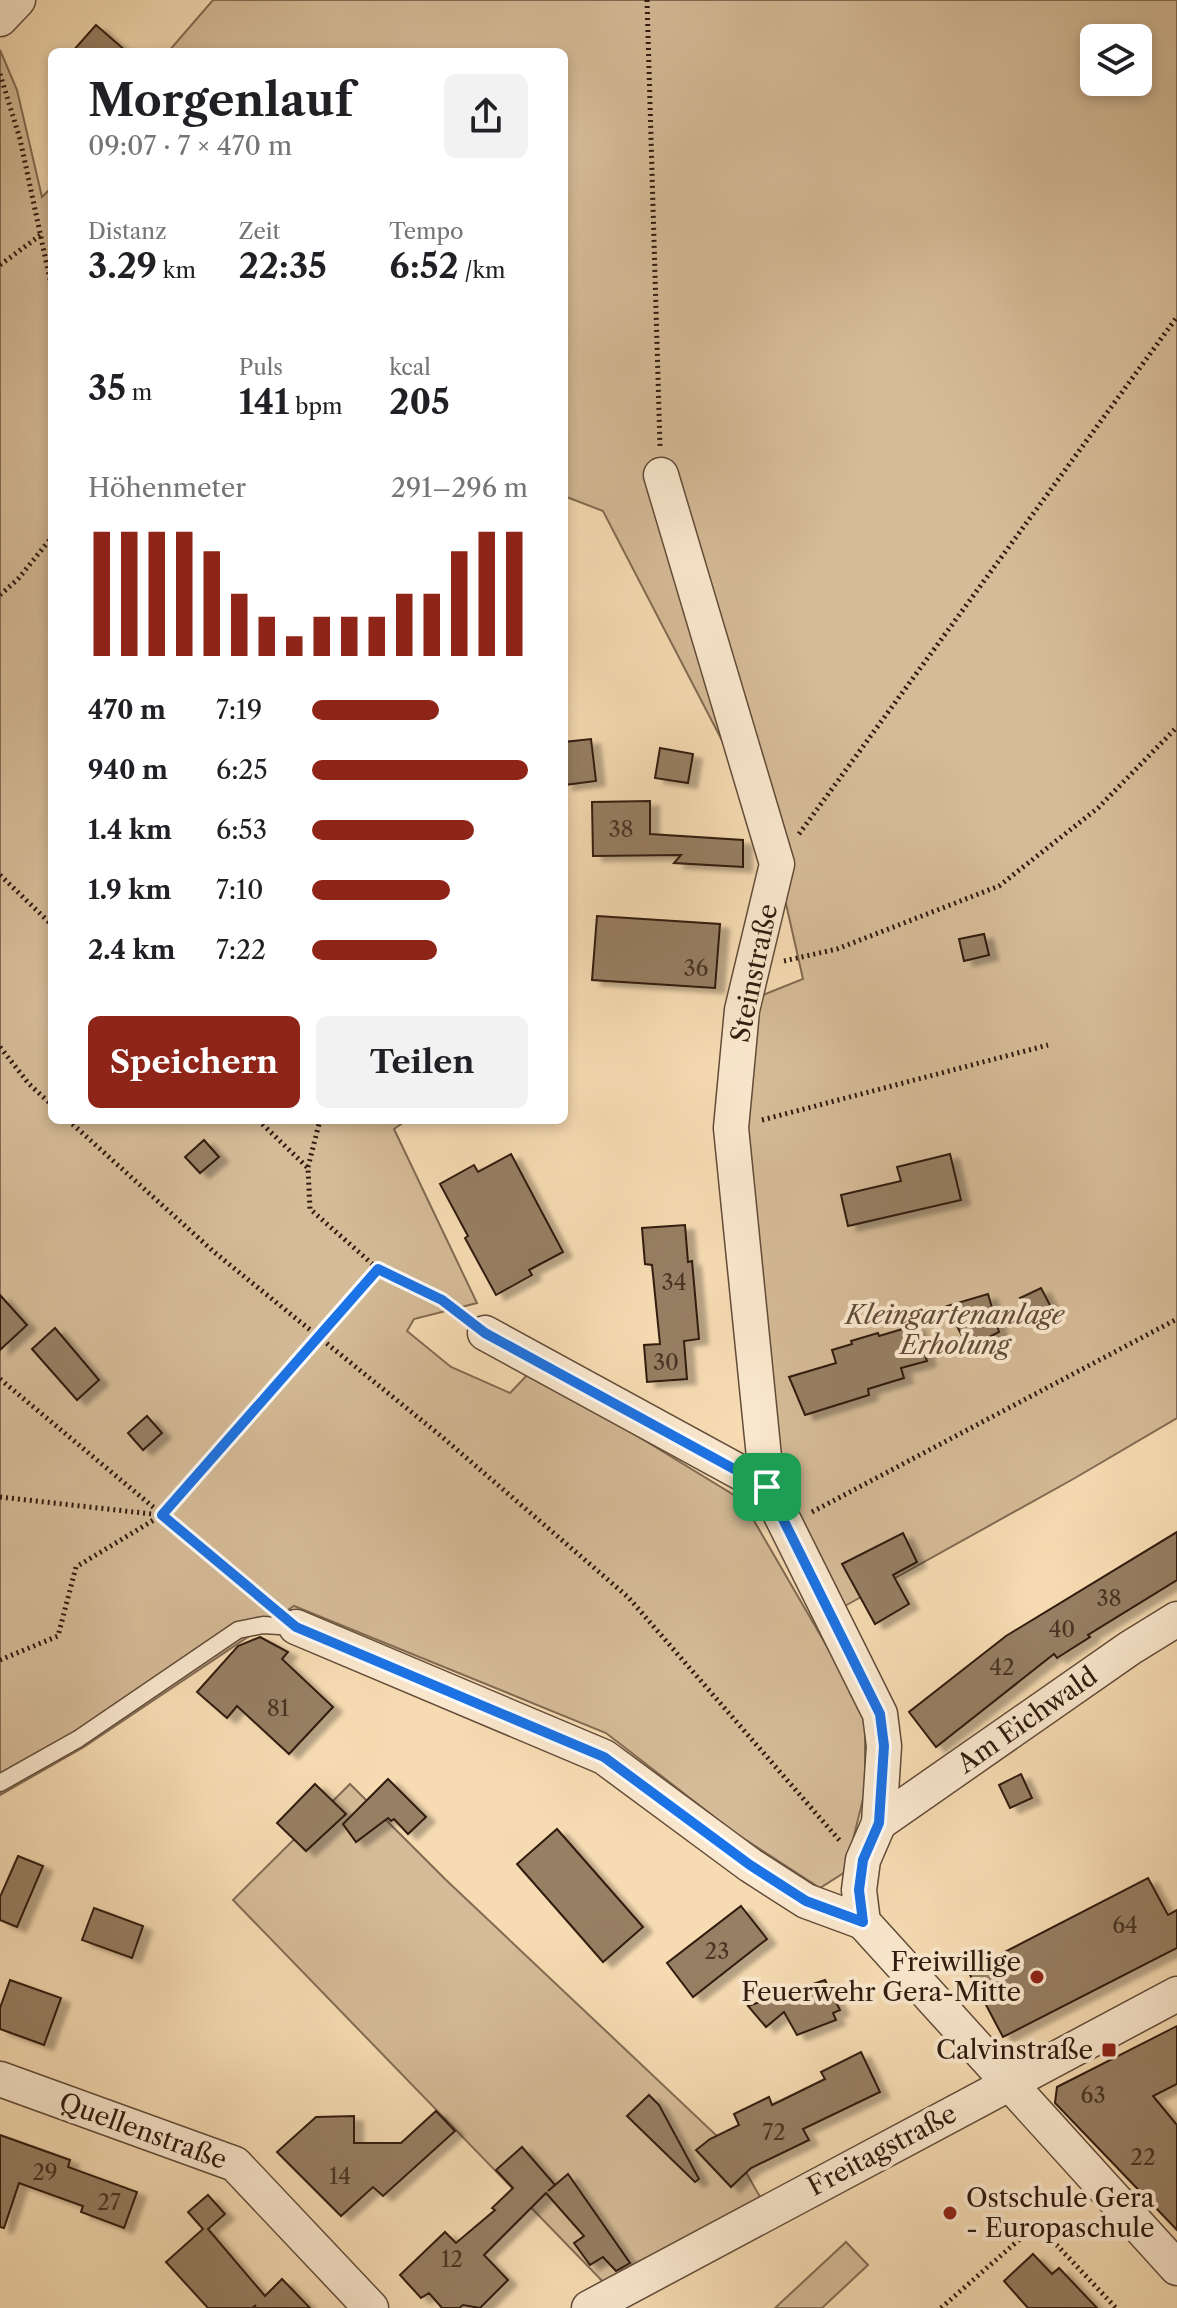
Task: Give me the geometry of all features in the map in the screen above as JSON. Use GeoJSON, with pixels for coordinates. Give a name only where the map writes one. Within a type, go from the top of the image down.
{"type":"FeatureCollection","features":[{"type":"Feature","properties":{"kind":"street"},"geometry":{"type":"LineString","coordinates":[[0,19],[18,0]]}},
{"type":"Feature","properties":{"kind":"street","name":"Steinstraße"},"geometry":{"type":"LineString","coordinates":[[661,475],[777,864],[742,1010],[731,1128],[767,1487],[880,1714],[884,1746],[879,1823],[863,1860],[859,1890],[863,1922]]}},
{"type":"Feature","properties":{"kind":"street"},"geometry":{"type":"LineString","coordinates":[[485,1333],[767,1487]]}},
{"type":"Feature","properties":{"kind":"street","name":"Am Eichwald"},"geometry":{"type":"LineString","coordinates":[[879,1823],[1117,1656],[1177,1619]]}},
{"type":"Feature","properties":{"kind":"street"},"geometry":{"type":"LineString","coordinates":[[296,1627],[604,1757],[750,1865],[806,1901],[863,1922],[1177,2268]]}},
{"type":"Feature","properties":{"kind":"street","name":"Freitagstraße"},"geometry":{"type":"LineString","coordinates":[[589,2308],[1177,1994]]}},
{"type":"Feature","properties":{"kind":"street","name":"Quellenstraße"},"geometry":{"type":"LineString","coordinates":[[0,2079],[235,2164],[371,2308]]}},
{"type":"Feature","properties":{"kind":"lane"},"geometry":{"type":"LineString","coordinates":[[0,1783],[78,1739],[238,1630],[263,1625],[296,1627]]}},
{"type":"Feature","properties":{"kind":"path"},"geometry":{"type":"LineString","coordinates":[[647,0],[661,475]]}},
{"type":"Feature","properties":{"kind":"path"},"geometry":{"type":"LineString","coordinates":[[0,74],[20,139],[48,267]]}},
{"type":"Feature","properties":{"kind":"path"},"geometry":{"type":"LineString","coordinates":[[0,265],[42,234]]}},
{"type":"Feature","properties":{"kind":"path"},"geometry":{"type":"LineString","coordinates":[[777,864],[1177,317]]}},
{"type":"Feature","properties":{"kind":"path"},"geometry":{"type":"LineString","coordinates":[[0,595],[18,579],[48,542]]}},
{"type":"Feature","properties":{"kind":"path"},"geometry":{"type":"LineString","coordinates":[[752,969],[837,949],[999,886],[1098,808],[1177,727]]}},
{"type":"Feature","properties":{"kind":"path"},"geometry":{"type":"LineString","coordinates":[[0,875],[48,921]]}},
{"type":"Feature","properties":{"kind":"path"},"geometry":{"type":"LineString","coordinates":[[731,1128],[1048,1045]]}},
{"type":"Feature","properties":{"kind":"path"},"geometry":{"type":"LineString","coordinates":[[0,1047],[29,1084],[48,1101]]}},
{"type":"Feature","properties":{"kind":"path"},"geometry":{"type":"LineString","coordinates":[[72,1124],[214,1252],[441,1436],[628,1597],[829,1832]]}},
{"type":"Feature","properties":{"kind":"path"},"geometry":{"type":"LineString","coordinates":[[262,1124],[308,1168]]}},
{"type":"Feature","properties":{"kind":"path"},"geometry":{"type":"LineString","coordinates":[[319,1124],[308,1168],[310,1209],[378,1269],[442,1300],[485,1333]]}},
{"type":"Feature","properties":{"kind":"path"},"geometry":{"type":"LineString","coordinates":[[0,1660],[58,1636],[76,1567],[162,1515],[378,1269]]}},
{"type":"Feature","properties":{"kind":"path"},"geometry":{"type":"LineString","coordinates":[[787,1526],[1177,1319]]}},
{"type":"Feature","properties":{"kind":"path"},"geometry":{"type":"LineString","coordinates":[[0,1379],[296,1627]]}},
{"type":"Feature","properties":{"kind":"path"},"geometry":{"type":"LineString","coordinates":[[0,1497],[162,1515]]}},
{"type":"Feature","properties":{"kind":"path"},"geometry":{"type":"LineString","coordinates":[[941,2308],[1037,2224],[1116,2308]]}},
{"type":"Feature","properties":{"kind":"green space","name":"Kleingartenanlage Erholung"},"geometry":{"type":"Polygon","coordinates":[[[213,0],[1177,0],[1177,1418],[843,1607],[781,1489],[742,1121],[738,1005],[803,979],[770,833],[603,511],[568,498],[568,48],[171,48],[213,0]]]}},
{"type":"Feature","properties":{"kind":"green space"},"geometry":{"type":"Polygon","coordinates":[[[0,50],[17,90],[42,197],[48,191],[48,1124],[401,1124],[394,1129],[477,1303],[414,1319],[407,1331],[451,1367],[510,1393],[531,1371],[742,1500],[865,1712],[865,1791],[845,1872],[820,1888],[735,1833],[606,1733],[294,1606],[84,1747],[0,1795],[0,50]]]}},
{"type":"Feature","properties":{"kind":"green space"},"geometry":{"type":"Polygon","coordinates":[[[350,1784],[445,1879],[735,2153],[763,2202],[610,2289],[233,1900],[350,1784]]]}},
{"type":"Feature","properties":{"kind":"green space"},"geometry":{"type":"Polygon","coordinates":[[[846,2242],[868,2265],[822,2308],[775,2308],[846,2242]]]}},
{"type":"Feature","properties":{"kind":"building"},"geometry":{"type":"Polygon","coordinates":[[[96,25],[122,48],[76,48],[96,25]]]}},
{"type":"Feature","properties":{"kind":"building"},"geometry":{"type":"Polygon","coordinates":[[[591,739],[596,781],[568,784],[568,742],[591,739]]]}},
{"type":"Feature","properties":{"kind":"building"},"geometry":{"type":"Polygon","coordinates":[[[660,748],[693,754],[688,783],[655,778],[660,748]]]}},
{"type":"Feature","properties":{"kind":"building"},"geometry":{"type":"Polygon","coordinates":[[[650,801],[650,834],[743,840],[743,867],[674,863],[681,855],[593,856],[592,802],[650,801]]]}},
{"type":"Feature","properties":{"kind":"building"},"geometry":{"type":"Polygon","coordinates":[[[597,916],[720,924],[715,988],[592,980],[597,916]]]}},
{"type":"Feature","properties":{"kind":"building"},"geometry":{"type":"Polygon","coordinates":[[[984,934],[989,955],[964,961],[959,939],[984,934]]]}},
{"type":"Feature","properties":{"kind":"building"},"geometry":{"type":"Polygon","coordinates":[[[204,1140],[219,1157],[200,1173],[185,1157],[204,1140]]]}},
{"type":"Feature","properties":{"kind":"building"},"geometry":{"type":"Polygon","coordinates":[[[511,1154],[563,1252],[529,1270],[532,1275],[496,1295],[440,1184],[474,1165],[478,1172],[511,1154]]]}},
{"type":"Feature","properties":{"kind":"building"},"geometry":{"type":"Polygon","coordinates":[[[950,1154],[961,1200],[848,1226],[841,1195],[901,1181],[897,1167],[950,1154]]]}},
{"type":"Feature","properties":{"kind":"building"},"geometry":{"type":"Polygon","coordinates":[[[685,1225],[688,1262],[692,1261],[699,1339],[684,1341],[687,1379],[647,1382],[644,1345],[660,1344],[652,1265],[645,1264],[642,1228],[685,1225]]]}},
{"type":"Feature","properties":{"kind":"building"},"geometry":{"type":"Polygon","coordinates":[[[1041,1288],[1052,1309],[1031,1320],[1020,1298],[1041,1288]]]}},
{"type":"Feature","properties":{"kind":"building"},"geometry":{"type":"Polygon","coordinates":[[[988,1294],[999,1332],[968,1348],[947,1306],[988,1294]]]}},
{"type":"Feature","properties":{"kind":"building"},"geometry":{"type":"Polygon","coordinates":[[[0,1295],[27,1325],[0,1350],[0,1295]]]}},
{"type":"Feature","properties":{"kind":"building"},"geometry":{"type":"Polygon","coordinates":[[[916,1325],[927,1361],[901,1368],[904,1378],[868,1389],[869,1395],[805,1415],[789,1377],[836,1363],[832,1350],[852,1344],[851,1341],[916,1325]]]}},
{"type":"Feature","properties":{"kind":"building"},"geometry":{"type":"Polygon","coordinates":[[[55,1328],[99,1380],[77,1400],[32,1349],[55,1328]]]}},
{"type":"Feature","properties":{"kind":"building"},"geometry":{"type":"Polygon","coordinates":[[[147,1416],[162,1433],[143,1450],[128,1433],[147,1416]]]}},
{"type":"Feature","properties":{"kind":"building"},"geometry":{"type":"Polygon","coordinates":[[[1177,1532],[1177,1580],[1057,1658],[1054,1654],[936,1747],[909,1712],[1006,1636],[1177,1532]]]}},
{"type":"Feature","properties":{"kind":"building"},"geometry":{"type":"Polygon","coordinates":[[[903,1533],[917,1562],[893,1575],[909,1604],[875,1624],[842,1564],[903,1533]]]}},
{"type":"Feature","properties":{"kind":"building"},"geometry":{"type":"Polygon","coordinates":[[[260,1637],[288,1652],[282,1659],[333,1707],[289,1754],[237,1706],[227,1718],[197,1692],[238,1646],[260,1637]]]}},
{"type":"Feature","properties":{"kind":"building"},"geometry":{"type":"Polygon","coordinates":[[[1021,1774],[1032,1798],[1010,1808],[999,1785],[1021,1774]]]}},
{"type":"Feature","properties":{"kind":"building"},"geometry":{"type":"Polygon","coordinates":[[[388,1779],[426,1817],[408,1834],[394,1819],[391,1821],[388,1818],[356,1842],[343,1824],[388,1779]]]}},
{"type":"Feature","properties":{"kind":"building"},"geometry":{"type":"Polygon","coordinates":[[[315,1784],[346,1814],[306,1851],[277,1823],[315,1784]]]}},
{"type":"Feature","properties":{"kind":"building"},"geometry":{"type":"Polygon","coordinates":[[[557,1829],[643,1927],[603,1962],[517,1864],[557,1829]]]}},
{"type":"Feature","properties":{"kind":"building"},"geometry":{"type":"Polygon","coordinates":[[[18,1856],[43,1866],[17,1927],[0,1920],[0,1897],[18,1856]]]}},
{"type":"Feature","properties":{"kind":"building"},"geometry":{"type":"Polygon","coordinates":[[[1148,1878],[1168,1915],[1177,1910],[1177,1948],[1003,2037],[968,1971],[1148,1878]]]}},
{"type":"Feature","properties":{"kind":"building"},"geometry":{"type":"Polygon","coordinates":[[[741,1906],[767,1939],[693,1997],[667,1963],[741,1906]]]}},
{"type":"Feature","properties":{"kind":"building"},"geometry":{"type":"Polygon","coordinates":[[[94,1908],[143,1926],[132,1958],[82,1940],[94,1908]]]}},
{"type":"Feature","properties":{"kind":"building"},"geometry":{"type":"Polygon","coordinates":[[[10,1980],[61,1998],[44,2045],[0,2029],[0,2008],[10,1980]]]}},
{"type":"Feature","properties":{"kind":"building"},"geometry":{"type":"Polygon","coordinates":[[[825,1980],[840,2010],[833,2013],[836,2020],[797,2035],[784,2012],[766,2027],[748,2006],[825,1980]]]}},
{"type":"Feature","properties":{"kind":"building"},"geometry":{"type":"Polygon","coordinates":[[[1177,2026],[1177,2084],[1153,2096],[1177,2125],[1177,2230],[1055,2103],[1057,2087],[1177,2026]]]}},
{"type":"Feature","properties":{"kind":"building"},"geometry":{"type":"Polygon","coordinates":[[[861,2052],[880,2092],[803,2129],[809,2140],[751,2168],[731,2187],[696,2150],[710,2139],[739,2125],[734,2114],[769,2097],[772,2105],[825,2079],[821,2072],[861,2052]]]}},
{"type":"Feature","properties":{"kind":"building"},"geometry":{"type":"Polygon","coordinates":[[[649,2095],[659,2105],[699,2179],[695,2182],[627,2116],[649,2095]]]}},
{"type":"Feature","properties":{"kind":"building"},"geometry":{"type":"Polygon","coordinates":[[[436,2111],[455,2131],[383,2196],[373,2187],[341,2216],[277,2152],[316,2117],[354,2116],[354,2143],[401,2143],[436,2111]]]}},
{"type":"Feature","properties":{"kind":"building"},"geometry":{"type":"Polygon","coordinates":[[[0,2135],[70,2160],[68,2167],[137,2192],[124,2228],[81,2212],[83,2206],[19,2183],[4,2228],[0,2227],[0,2135]]]}},
{"type":"Feature","properties":{"kind":"building"},"geometry":{"type":"Polygon","coordinates":[[[522,2147],[555,2185],[548,2191],[568,2174],[630,2263],[616,2271],[603,2257],[590,2265],[574,2243],[584,2236],[546,2193],[484,2255],[508,2280],[480,2308],[463,2305],[459,2308],[442,2308],[429,2293],[421,2298],[400,2275],[445,2232],[456,2243],[495,2210],[492,2208],[513,2188],[496,2170],[522,2147]]]}},
{"type":"Feature","properties":{"kind":"building"},"geometry":{"type":"Polygon","coordinates":[[[208,2195],[225,2214],[208,2229],[265,2296],[282,2279],[310,2308],[253,2308],[256,2305],[252,2308],[208,2308],[166,2262],[203,2229],[188,2212],[208,2195]]]}},
{"type":"Feature","properties":{"kind":"building"},"geometry":{"type":"Polygon","coordinates":[[[1033,2254],[1052,2274],[1059,2268],[1097,2308],[1028,2308],[1004,2281],[1033,2254]]]}},
{"type":"Feature","properties":{"kind":"place","name":"Freiwillige Feuerwehr Gera-Mitte"},"geometry":{"type":"Point","coordinates":[1037,1977]}},
{"type":"Feature","properties":{"kind":"place","name":"Calvinstraße"},"geometry":{"type":"Point","coordinates":[1109,2050]}},
{"type":"Feature","properties":{"kind":"place","name":"Ostschule Gera - Europaschule"},"geometry":{"type":"Point","coordinates":[950,2213]}},
{"type":"Feature","properties":{"kind":"route"},"geometry":{"type":"LineString","coordinates":[[378,1269],[442,1300],[485,1333],[767,1487],[880,1714],[884,1746],[879,1823],[863,1860],[859,1890],[863,1922],[806,1901],[750,1865],[604,1757],[296,1627],[162,1515],[378,1269]]}}]}
